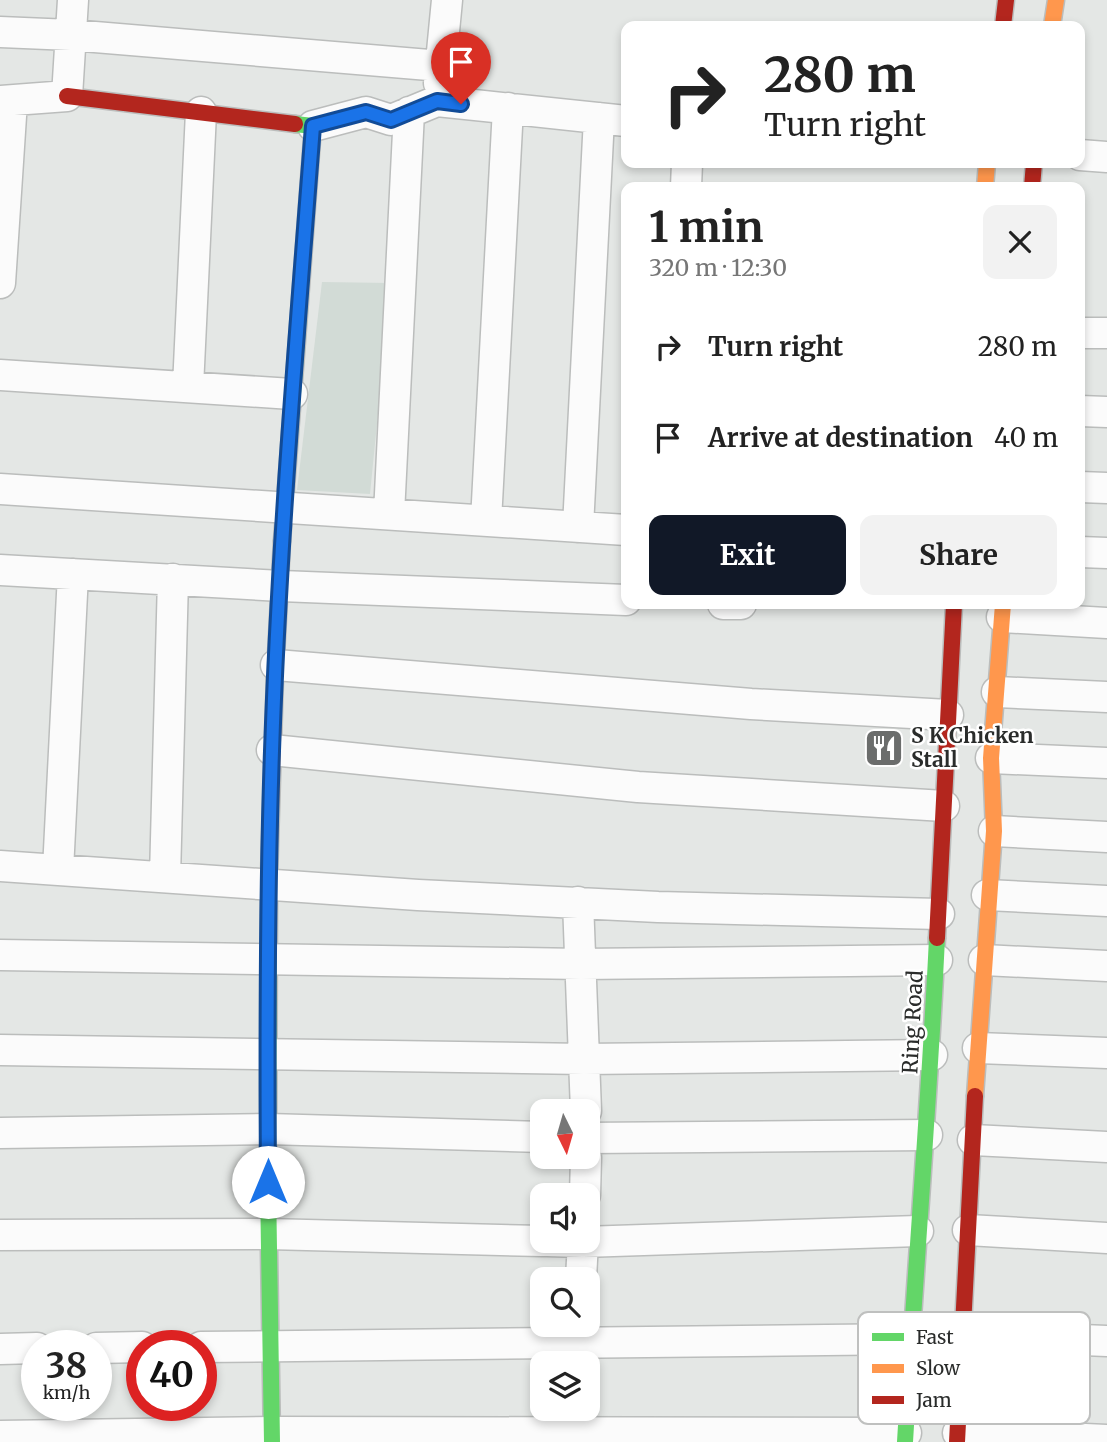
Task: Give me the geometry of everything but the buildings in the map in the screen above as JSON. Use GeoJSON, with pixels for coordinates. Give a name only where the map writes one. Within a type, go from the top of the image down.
{"type":"FeatureCollection","features":[{"type":"Feature","properties":{"kind":"main road"},"geometry":{"type":"LineString","coordinates":[[1004,21],[1006,0]]}},
{"type":"Feature","properties":{"kind":"main road"},"geometry":{"type":"LineString","coordinates":[[1053,21],[1056,0]]}},
{"type":"Feature","properties":{"kind":"main road"},"geometry":{"type":"LineString","coordinates":[[67,96],[313,126],[284,506],[272,750],[267,958],[272,1437]]}},
{"type":"Feature","properties":{"kind":"main road","name":"Ring Road"},"geometry":{"type":"LineString","coordinates":[[915,1312],[924,1231],[954,609]]}},
{"type":"Feature","properties":{"kind":"main road"},"geometry":{"type":"LineString","coordinates":[[963,1312],[962,1231],[973,1140],[993,831],[991,758],[1002,611]]}},
{"type":"Feature","properties":{"kind":"street"},"geometry":{"type":"LineString","coordinates":[[0,284],[6,101],[67,96],[73,0]]}},
{"type":"Feature","properties":{"kind":"street"},"geometry":{"type":"LineString","coordinates":[[437,101],[447,0]]}},
{"type":"Feature","properties":{"kind":"street"},"geometry":{"type":"LineString","coordinates":[[0,32],[71,35],[440,66]]}},
{"type":"Feature","properties":{"kind":"street"},"geometry":{"type":"LineString","coordinates":[[313,126],[366,112],[391,120],[437,101],[613,120],[578,527]]}},
{"type":"Feature","properties":{"kind":"street"},"geometry":{"type":"LineString","coordinates":[[486,521],[508,108]]}},
{"type":"Feature","properties":{"kind":"street"},"geometry":{"type":"LineString","coordinates":[[188,387],[201,112]]}},
{"type":"Feature","properties":{"kind":"street"},"geometry":{"type":"LineString","coordinates":[[389,514],[409,113]]}},
{"type":"Feature","properties":{"kind":"street"},"geometry":{"type":"LineString","coordinates":[[1085,155],[1107,157]]}},
{"type":"Feature","properties":{"kind":"street"},"geometry":{"type":"LineString","coordinates":[[1085,333],[1107,333]]}},
{"type":"Feature","properties":{"kind":"street"},"geometry":{"type":"LineString","coordinates":[[0,375],[292,394]]}},
{"type":"Feature","properties":{"kind":"street"},"geometry":{"type":"LineString","coordinates":[[1085,411],[1107,412]]}},
{"type":"Feature","properties":{"kind":"street"},"geometry":{"type":"LineString","coordinates":[[1085,487],[1107,488]]}},
{"type":"Feature","properties":{"kind":"street"},"geometry":{"type":"LineString","coordinates":[[0,489],[621,530]]}},
{"type":"Feature","properties":{"kind":"street"},"geometry":{"type":"LineString","coordinates":[[1085,552],[1107,553]]}},
{"type":"Feature","properties":{"kind":"street"},"geometry":{"type":"LineString","coordinates":[[0,570],[281,586],[621,600]]}},
{"type":"Feature","properties":{"kind":"street"},"geometry":{"type":"LineString","coordinates":[[58,870],[73,574]]}},
{"type":"Feature","properties":{"kind":"street"},"geometry":{"type":"LineString","coordinates":[[165,877],[173,579]]}},
{"type":"Feature","properties":{"kind":"street"},"geometry":{"type":"LineString","coordinates":[[1002,611],[1107,622]]}},
{"type":"Feature","properties":{"kind":"street"},"geometry":{"type":"LineString","coordinates":[[276,665],[751,704],[948,715]]}},
{"type":"Feature","properties":{"kind":"street"},"geometry":{"type":"LineString","coordinates":[[997,692],[1107,697]]}},
{"type":"Feature","properties":{"kind":"street"},"geometry":{"type":"LineString","coordinates":[[272,750],[639,787],[944,806]]}},
{"type":"Feature","properties":{"kind":"street"},"geometry":{"type":"LineString","coordinates":[[991,758],[1107,763]]}},
{"type":"Feature","properties":{"kind":"street"},"geometry":{"type":"LineString","coordinates":[[993,831],[1107,837]]}},
{"type":"Feature","properties":{"kind":"street"},"geometry":{"type":"LineString","coordinates":[[0,866],[418,895],[657,907],[939,914]]}},
{"type":"Feature","properties":{"kind":"street"},"geometry":{"type":"LineString","coordinates":[[987,895],[1107,901]]}},
{"type":"Feature","properties":{"kind":"street"},"geometry":{"type":"LineString","coordinates":[[578,902],[586,1099]]}},
{"type":"Feature","properties":{"kind":"street"},"geometry":{"type":"LineString","coordinates":[[0,955],[581,964],[937,960]]}},
{"type":"Feature","properties":{"kind":"street"},"geometry":{"type":"LineString","coordinates":[[984,960],[1107,966]]}},
{"type":"Feature","properties":{"kind":"street"},"geometry":{"type":"LineString","coordinates":[[978,1048],[1107,1053]]}},
{"type":"Feature","properties":{"kind":"street"},"geometry":{"type":"LineString","coordinates":[[0,1050],[584,1059],[932,1055]]}},
{"type":"Feature","properties":{"kind":"street"},"geometry":{"type":"LineString","coordinates":[[0,1133],[268,1129],[530,1137]]}},
{"type":"Feature","properties":{"kind":"street"},"geometry":{"type":"LineString","coordinates":[[600,1138],[927,1135]]}},
{"type":"Feature","properties":{"kind":"street"},"geometry":{"type":"LineString","coordinates":[[973,1140],[1107,1147]]}},
{"type":"Feature","properties":{"kind":"street"},"geometry":{"type":"LineString","coordinates":[[600,1241],[924,1231]]}},
{"type":"Feature","properties":{"kind":"street"},"geometry":{"type":"LineString","coordinates":[[962,1231],[1107,1238]]}},
{"type":"Feature","properties":{"kind":"street"},"geometry":{"type":"LineString","coordinates":[[0,1235],[268,1234],[530,1241]]}},
{"type":"Feature","properties":{"kind":"street"},"geometry":{"type":"LineString","coordinates":[[217,1347],[858,1340]]}},
{"type":"Feature","properties":{"kind":"street"},"geometry":{"type":"LineString","coordinates":[[0,1349],[21,1348]]}},
{"type":"Feature","properties":{"kind":"street"},"geometry":{"type":"LineString","coordinates":[[0,1436],[272,1437],[573,1428],[906,1438]]}},
{"type":"Feature","properties":{"kind":"street"},"geometry":{"type":"LineString","coordinates":[[958,1438],[1107,1440]]}},
{"type":"Feature","properties":{"kind":"shaded area"},"geometry":{"type":"Polygon","coordinates":[[[322,282],[391,283],[370,494],[297,490],[322,282]]]}},
{"type":"Feature","properties":{"kind":"traffic: fast"},"geometry":{"type":"LineString","coordinates":[[282,541],[313,126],[295,124]]}},
{"type":"Feature","properties":{"kind":"traffic: fast"},"geometry":{"type":"LineString","coordinates":[[269,877],[268,1184],[272,1442]]}},
{"type":"Feature","properties":{"kind":"traffic: fast"},"geometry":{"type":"LineString","coordinates":[[914,1312],[937,938]]}},
{"type":"Feature","properties":{"kind":"traffic: fast"},"geometry":{"type":"LineString","coordinates":[[905,1442],[906,1424]]}},
{"type":"Feature","properties":{"kind":"traffic: slow"},"geometry":{"type":"LineString","coordinates":[[1053,21],[1056,0]]}},
{"type":"Feature","properties":{"kind":"traffic: slow"},"geometry":{"type":"LineString","coordinates":[[985,182],[987,168]]}},
{"type":"Feature","properties":{"kind":"traffic: slow"},"geometry":{"type":"LineString","coordinates":[[269,877],[282,541]]}},
{"type":"Feature","properties":{"kind":"traffic: slow"},"geometry":{"type":"LineString","coordinates":[[975,1096],[994,831],[991,758],[1003,609]]}},
{"type":"Feature","properties":{"kind":"traffic: jam"},"geometry":{"type":"LineString","coordinates":[[1004,21],[1006,0]]}},
{"type":"Feature","properties":{"kind":"traffic: jam"},"geometry":{"type":"LineString","coordinates":[[67,96],[295,124]]}},
{"type":"Feature","properties":{"kind":"traffic: jam"},"geometry":{"type":"LineString","coordinates":[[1032,182],[1034,168]]}},
{"type":"Feature","properties":{"kind":"traffic: jam"},"geometry":{"type":"LineString","coordinates":[[937,938],[954,609]]}},
{"type":"Feature","properties":{"kind":"traffic: jam"},"geometry":{"type":"LineString","coordinates":[[964,1312],[975,1096]]}},
{"type":"Feature","properties":{"kind":"traffic: jam"},"geometry":{"type":"LineString","coordinates":[[957,1442],[958,1424]]}},
{"type":"Feature","properties":{"kind":"place","name":"S K Chicken Stall"},"geometry":{"type":"Point","coordinates":[884,748]}},
{"type":"Feature","properties":{"kind":"route"},"geometry":{"type":"LineString","coordinates":[[268,1182],[267,958],[272,750],[284,506],[313,126],[366,112],[391,120],[437,101],[461,104]]}}]}
